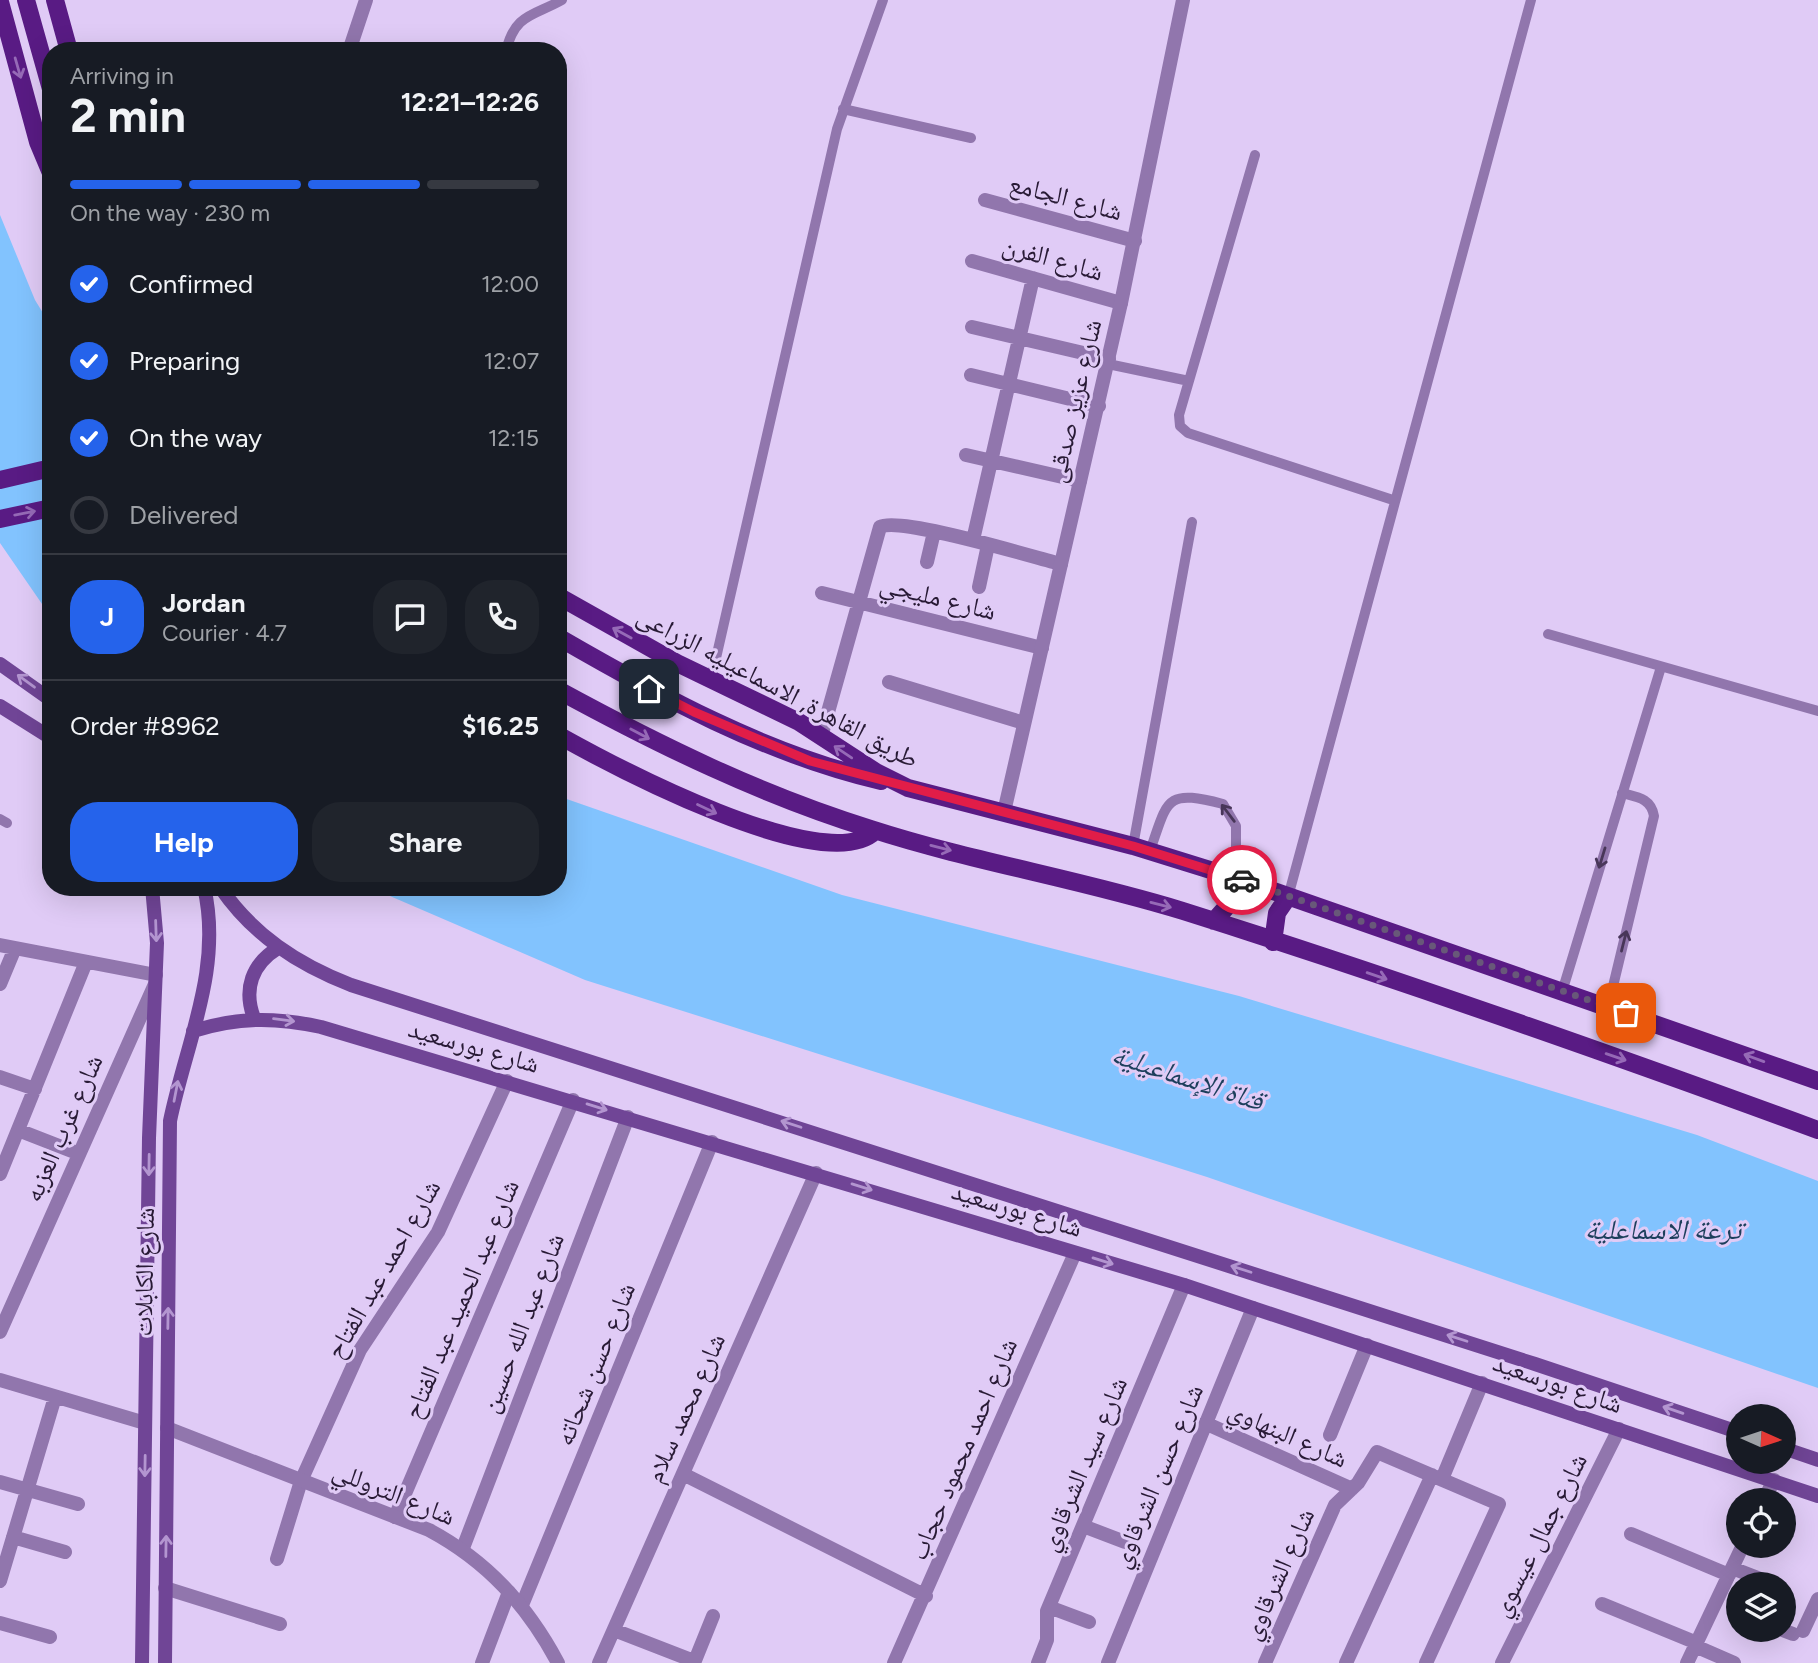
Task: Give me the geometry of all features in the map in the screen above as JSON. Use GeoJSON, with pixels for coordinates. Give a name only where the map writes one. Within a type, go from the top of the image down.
{"type":"FeatureCollection","features":[{"type":"Feature","properties":{"kind":"main road"},"geometry":{"type":"LineString","coordinates":[[26,0],[42,57]]}},
{"type":"Feature","properties":{"kind":"main road"},"geometry":{"type":"LineString","coordinates":[[55,0],[67,42]]}},
{"type":"Feature","properties":{"kind":"main road"},"geometry":{"type":"LineString","coordinates":[[0,2],[42,152]]}},
{"type":"Feature","properties":{"kind":"main road"},"geometry":{"type":"LineString","coordinates":[[0,481],[42,469]]}},
{"type":"Feature","properties":{"kind":"main road"},"geometry":{"type":"LineString","coordinates":[[0,519],[42,510]]}},
{"type":"Feature","properties":{"kind":"main road","name":"طريق القاهرة, الاسماعيليه الزراعى"},"geometry":{"type":"LineString","coordinates":[[567,601],[711,680],[799,722],[876,772],[908,788],[1141,849],[1236,878],[1818,1081]]}},
{"type":"Feature","properties":{"kind":"main road"},"geometry":{"type":"LineString","coordinates":[[567,642],[694,712],[762,743],[822,765],[908,788]]}},
{"type":"Feature","properties":{"kind":"main road"},"geometry":{"type":"LineString","coordinates":[[0,664],[42,694]]}},
{"type":"Feature","properties":{"kind":"main road"},"geometry":{"type":"LineString","coordinates":[[567,695],[647,738],[741,781],[875,831],[1214,921],[1647,1068],[1818,1130]]}},
{"type":"Feature","properties":{"kind":"main road"},"geometry":{"type":"LineString","coordinates":[[0,706],[42,732]]}},
{"type":"Feature","properties":{"kind":"main road"},"geometry":{"type":"LineString","coordinates":[[567,741],[640,778],[721,815],[755,827],[789,835],[846,842],[864,839],[875,831]]}},
{"type":"Feature","properties":{"kind":"main road"},"geometry":{"type":"LineString","coordinates":[[1214,921],[1230,902],[1236,878]]}},
{"type":"Feature","properties":{"kind":"main road","name":"شارع الكابلات"},"geometry":{"type":"LineString","coordinates":[[142,1663],[149,1138],[156,979],[153,896]]}},
{"type":"Feature","properties":{"kind":"main road","name":"شارع الكابلات"},"geometry":{"type":"LineString","coordinates":[[165,1663],[170,1121],[209,963],[205,896]]}},
{"type":"Feature","properties":{"kind":"main road","name":"شارع بورسعيد"},"geometry":{"type":"LineString","coordinates":[[227,896],[255,930],[278,948],[351,985],[1522,1359],[1726,1429]]}},
{"type":"Feature","properties":{"kind":"main road"},"geometry":{"type":"LineString","coordinates":[[1273,942],[1277,913],[1288,897]]}},
{"type":"Feature","properties":{"kind":"main road"},"geometry":{"type":"LineString","coordinates":[[254,1018],[248,995],[250,984],[260,962],[278,948]]}},
{"type":"Feature","properties":{"kind":"main road","name":"شارع بورسعيد"},"geometry":{"type":"LineString","coordinates":[[193,1031],[254,1018],[283,1019],[321,1027],[628,1116],[1184,1285],[1818,1496]]}},
{"type":"Feature","properties":{"kind":"main road"},"geometry":{"type":"LineString","coordinates":[[1796,1452],[1818,1460]]}},
{"type":"Feature","properties":{"kind":"street"},"geometry":{"type":"LineString","coordinates":[[352,42],[366,0]]}},
{"type":"Feature","properties":{"kind":"street","name":"شارع عزيز صدقى"},"geometry":{"type":"LineString","coordinates":[[1004,812],[1122,303],[1182,0]]}},
{"type":"Feature","properties":{"kind":"street","name":"شارع الجامع"},"geometry":{"type":"LineString","coordinates":[[985,200],[1135,241]]}},
{"type":"Feature","properties":{"kind":"street","name":"شارع الفرن"},"geometry":{"type":"LineString","coordinates":[[972,261],[1122,303]]}},
{"type":"Feature","properties":{"kind":"street"},"geometry":{"type":"LineString","coordinates":[[972,540],[1033,278]]}},
{"type":"Feature","properties":{"kind":"street"},"geometry":{"type":"LineString","coordinates":[[972,327],[1108,361]]}},
{"type":"Feature","properties":{"kind":"street"},"geometry":{"type":"LineString","coordinates":[[971,375],[1098,406]]}},
{"type":"Feature","properties":{"kind":"street"},"geometry":{"type":"LineString","coordinates":[[966,454],[1080,481]]}},
{"type":"Feature","properties":{"kind":"street"},"geometry":{"type":"LineString","coordinates":[[821,737],[876,533],[886,524],[972,540],[1061,564]]}},
{"type":"Feature","properties":{"kind":"street"},"geometry":{"type":"LineString","coordinates":[[927,562],[934,532]]}},
{"type":"Feature","properties":{"kind":"street"},"geometry":{"type":"LineString","coordinates":[[979,587],[988,545]]}},
{"type":"Feature","properties":{"kind":"street","name":"شارع مليجي"},"geometry":{"type":"LineString","coordinates":[[822,593],[1042,648]]}},
{"type":"Feature","properties":{"kind":"street"},"geometry":{"type":"LineString","coordinates":[[889,682],[1024,723]]}},
{"type":"Feature","properties":{"kind":"street"},"geometry":{"type":"LineString","coordinates":[[0,984],[7,947],[156,979]]}},
{"type":"Feature","properties":{"kind":"street"},"geometry":{"type":"LineString","coordinates":[[0,1174],[4,1154],[18,1130],[86,962]]}},
{"type":"Feature","properties":{"kind":"street","name":"شارع غرب العزبه"},"geometry":{"type":"LineString","coordinates":[[0,1332],[156,979]]}},
{"type":"Feature","properties":{"kind":"street"},"geometry":{"type":"LineString","coordinates":[[0,1077],[35,1088]]}},
{"type":"Feature","properties":{"kind":"street","name":"شارع احمد عبد الفتاح"},"geometry":{"type":"LineString","coordinates":[[276,1559],[301,1481],[360,1350],[438,1232],[507,1081]]}},
{"type":"Feature","properties":{"kind":"street","name":"شارع عبد الحميد عبد الفتاح"},"geometry":{"type":"LineString","coordinates":[[395,1517],[573,1100]]}},
{"type":"Feature","properties":{"kind":"street","name":"شارع عبد الله حسين"},"geometry":{"type":"LineString","coordinates":[[463,1548],[628,1116]]}},
{"type":"Feature","properties":{"kind":"street"},"geometry":{"type":"LineString","coordinates":[[18,1130],[77,1153]]}},
{"type":"Feature","properties":{"kind":"street","name":"شارع حسن شحاته"},"geometry":{"type":"LineString","coordinates":[[522,1605],[712,1142]]}},
{"type":"Feature","properties":{"kind":"street","name":"شارع محمد سلام"},"geometry":{"type":"LineString","coordinates":[[599,1663],[816,1173]]}},
{"type":"Feature","properties":{"kind":"street","name":"شارع احمد محمود حجاب"},"geometry":{"type":"LineString","coordinates":[[894,1663],[926,1596],[1075,1253]]}},
{"type":"Feature","properties":{"kind":"street","name":"شارع سيد الشرقاوي"},"geometry":{"type":"LineString","coordinates":[[1038,1663],[1047,1640],[1049,1607],[1184,1285]]}},
{"type":"Feature","properties":{"kind":"street","name":"شارع حسن الشرقاوي"},"geometry":{"type":"LineString","coordinates":[[1108,1663],[1253,1308]]}},
{"type":"Feature","properties":{"kind":"street"},"geometry":{"type":"LineString","coordinates":[[1331,1435],[1367,1345]]}},
{"type":"Feature","properties":{"kind":"street"},"geometry":{"type":"LineString","coordinates":[[0,1380],[145,1423]]}},
{"type":"Feature","properties":{"kind":"street"},"geometry":{"type":"LineString","coordinates":[[1346,1663],[1482,1382]]}},
{"type":"Feature","properties":{"kind":"street"},"geometry":{"type":"LineString","coordinates":[[0,1581],[55,1397]]}},
{"type":"Feature","properties":{"kind":"street","name":"شارع البنهاوي"},"geometry":{"type":"LineString","coordinates":[[1205,1423],[1352,1489]]}},
{"type":"Feature","properties":{"kind":"street","name":"شارع التروللي"},"geometry":{"type":"LineString","coordinates":[[167,1428],[395,1517],[463,1548],[522,1605],[558,1663]]}},
{"type":"Feature","properties":{"kind":"street","name":"شارع جمال عيسوي"},"geometry":{"type":"LineString","coordinates":[[1502,1663],[1619,1429]]}},
{"type":"Feature","properties":{"kind":"street"},"geometry":{"type":"LineString","coordinates":[[1352,1489],[1376,1452],[1499,1503],[1426,1663]]}},
{"type":"Feature","properties":{"kind":"street"},"geometry":{"type":"LineString","coordinates":[[683,1474],[926,1596]]}},
{"type":"Feature","properties":{"kind":"street"},"geometry":{"type":"LineString","coordinates":[[1770,1488],[1774,1480]]}},
{"type":"Feature","properties":{"kind":"street"},"geometry":{"type":"LineString","coordinates":[[0,1482],[78,1504]]}},
{"type":"Feature","properties":{"kind":"street","name":"شارع الشرقاوي"},"geometry":{"type":"LineString","coordinates":[[1265,1663],[1335,1505],[1352,1489]]}},
{"type":"Feature","properties":{"kind":"street"},"geometry":{"type":"LineString","coordinates":[[1083,1526],[1125,1542]]}},
{"type":"Feature","properties":{"kind":"street"},"geometry":{"type":"LineString","coordinates":[[1631,1534],[1734,1572]]}},
{"type":"Feature","properties":{"kind":"street"},"geometry":{"type":"LineString","coordinates":[[13,1537],[65,1552]]}},
{"type":"Feature","properties":{"kind":"street"},"geometry":{"type":"LineString","coordinates":[[1687,1663],[1736,1558]]}},
{"type":"Feature","properties":{"kind":"street"},"geometry":{"type":"LineString","coordinates":[[165,1588],[280,1624]]}},
{"type":"Feature","properties":{"kind":"street"},"geometry":{"type":"LineString","coordinates":[[482,1663],[509,1592]]}},
{"type":"Feature","properties":{"kind":"street"},"geometry":{"type":"LineString","coordinates":[[1796,1627],[1818,1598]]}},
{"type":"Feature","properties":{"kind":"street"},"geometry":{"type":"LineString","coordinates":[[1602,1604],[1734,1663]]}},
{"type":"Feature","properties":{"kind":"street"},"geometry":{"type":"LineString","coordinates":[[1049,1607],[1089,1622]]}},
{"type":"Feature","properties":{"kind":"street"},"geometry":{"type":"LineString","coordinates":[[614,1630],[694,1662],[713,1615]]}},
{"type":"Feature","properties":{"kind":"street"},"geometry":{"type":"LineString","coordinates":[[0,1623],[50,1637]]}},
{"type":"Feature","properties":{"kind":"lane"},"geometry":{"type":"LineString","coordinates":[[509,42],[512,32],[523,19],[562,0]]}},
{"type":"Feature","properties":{"kind":"lane"},"geometry":{"type":"LineString","coordinates":[[711,680],[843,109],[883,0]]}},
{"type":"Feature","properties":{"kind":"lane"},"geometry":{"type":"LineString","coordinates":[[1288,897],[1393,500],[1531,0]]}},
{"type":"Feature","properties":{"kind":"lane"},"geometry":{"type":"LineString","coordinates":[[843,109],[971,138]]}},
{"type":"Feature","properties":{"kind":"lane"},"geometry":{"type":"LineString","coordinates":[[1255,155],[1178,420],[1188,433],[1393,500]]}},
{"type":"Feature","properties":{"kind":"lane"},"geometry":{"type":"LineString","coordinates":[[1108,361],[1189,381]]}},
{"type":"Feature","properties":{"kind":"lane"},"geometry":{"type":"LineString","coordinates":[[1141,849],[1192,522]]}},
{"type":"Feature","properties":{"kind":"lane"},"geometry":{"type":"LineString","coordinates":[[1548,634],[1818,712]]}},
{"type":"Feature","properties":{"kind":"lane"},"geometry":{"type":"LineString","coordinates":[[1562,992],[1661,667]]}},
{"type":"Feature","properties":{"kind":"lane"},"geometry":{"type":"LineString","coordinates":[[1608,1007],[1654,816],[1652,807],[1645,800],[1622,793]]}},
{"type":"Feature","properties":{"kind":"lane"},"geometry":{"type":"LineString","coordinates":[[1141,849],[1168,804],[1178,797],[1191,796],[1223,804],[1236,826],[1236,878]]}},
{"type":"Feature","properties":{"kind":"water"},"geometry":{"type":"Polygon","coordinates":[[[0,215],[42,311],[42,604],[0,543],[0,215]]]}},
{"type":"Feature","properties":{"kind":"water","name":"ترعة الاسماعلية"},"geometry":{"type":"Polygon","coordinates":[[[567,799],[842,895],[1239,996],[1697,1135],[1818,1181],[1818,1388],[1207,1177],[585,980],[390,896],[567,896],[567,799]]]}},
{"type":"Feature","properties":{"kind":"way so far"},"geometry":{"type":"LineString","coordinates":[[1242,880],[1626,1013]]}},
{"type":"Feature","properties":{"kind":"route"},"geometry":{"type":"LineString","coordinates":[[649,689],[762,743],[810,761],[1133,846],[1242,880]]}},
{"type":"Feature","properties":{"kind":"water label","name":"قناة الإسماعيلية"},"geometry":{"type":"Point","coordinates":[1188,1077]}}]}
